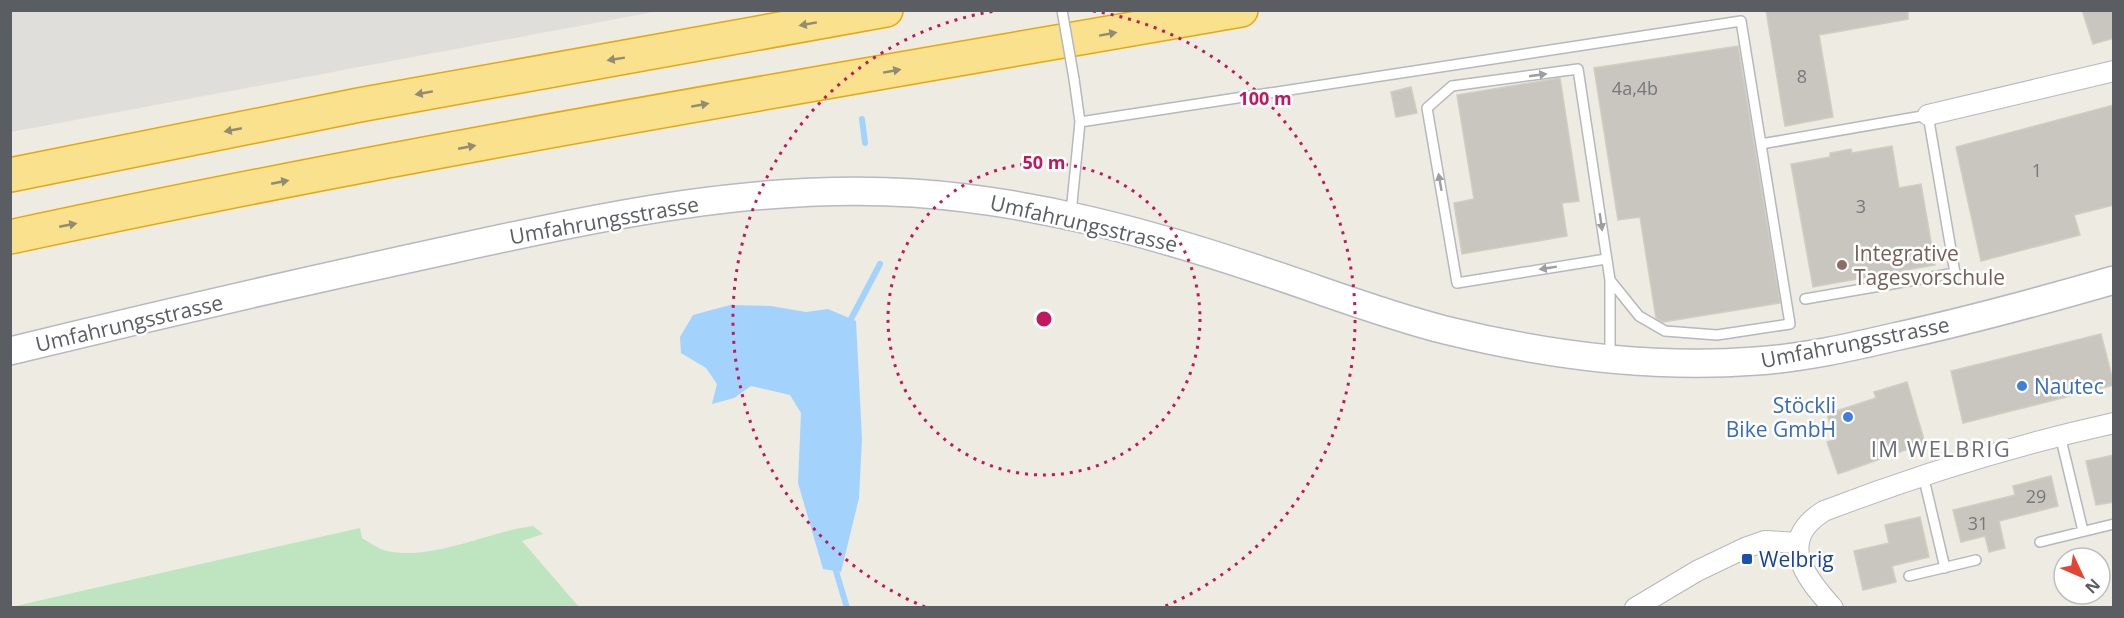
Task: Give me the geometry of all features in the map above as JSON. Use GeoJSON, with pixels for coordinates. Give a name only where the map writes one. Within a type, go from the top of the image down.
{"type":"FeatureCollection","features":[{"type":"Feature","properties":{"kind":"highway"},"geometry":{"type":"LineString","coordinates":[[10,175],[381,101],[886,10]]}},
{"type":"Feature","properties":{"kind":"highway"},"geometry":{"type":"LineString","coordinates":[[10,237],[280,182],[478,145],[1241,10]]}},
{"type":"Feature","properties":{"kind":"main road","name":"Umfahrungsstrasse"},"geometry":{"type":"LineString","coordinates":[[10,351],[586,220],[695,202],[771,194],[884,192],[975,199],[1070,216],[1193,249],[1397,317],[1442,329],[1548,351],[1610,360],[1724,363],[1796,357],[1947,325],[2114,280]]}},
{"type":"Feature","properties":{"kind":"street"},"geometry":{"type":"LineString","coordinates":[[1928,115],[2114,71]]}},
{"type":"Feature","properties":{"kind":"street"},"geometry":{"type":"LineString","coordinates":[[1833,608],[1806,576],[1799,559],[1798,543],[1803,530],[1812,519],[1824,511],[1923,475],[2060,435],[2114,423]]}},
{"type":"Feature","properties":{"kind":"street"},"geometry":{"type":"LineString","coordinates":[[1635,608],[1697,571],[1745,548],[1765,541],[1798,543]]}},
{"type":"Feature","properties":{"kind":"lane"},"geometry":{"type":"LineString","coordinates":[[1062,10],[1080,122],[1070,216]]}},
{"type":"Feature","properties":{"kind":"lane"},"geometry":{"type":"LineString","coordinates":[[1080,122],[1741,21],[1790,324],[1717,335],[1665,331],[1638,316],[1610,280]]}},
{"type":"Feature","properties":{"kind":"lane"},"geometry":{"type":"LineString","coordinates":[[1606,259],[1457,283],[1427,108],[1452,86],[1578,69],[1610,280],[1610,360]]}},
{"type":"Feature","properties":{"kind":"lane"},"geometry":{"type":"LineString","coordinates":[[1761,144],[1928,115],[1955,273],[1805,299]]}},
{"type":"Feature","properties":{"kind":"lane"},"geometry":{"type":"LineString","coordinates":[[2060,435],[2083,531]]}},
{"type":"Feature","properties":{"kind":"lane"},"geometry":{"type":"LineString","coordinates":[[1923,475],[1945,568]]}},
{"type":"Feature","properties":{"kind":"lane"},"geometry":{"type":"LineString","coordinates":[[2040,542],[2114,524]]}},
{"type":"Feature","properties":{"kind":"lane"},"geometry":{"type":"LineString","coordinates":[[1909,576],[1976,560]]}},
{"type":"Feature","properties":{"kind":"shaded area"},"geometry":{"type":"Polygon","coordinates":[[[11,10],[659,10],[659,11],[11,132],[11,10]]]}},
{"type":"Feature","properties":{"kind":"green space"},"geometry":{"type":"Polygon","coordinates":[[[533,526],[543,534],[522,541],[579,607],[11,607],[360,528],[362,538],[380,549],[404,553],[441,549],[533,526]]]}},
{"type":"Feature","properties":{"kind":"water"},"geometry":{"type":"Polygon","coordinates":[[[730,305],[771,306],[806,312],[828,309],[856,321],[862,439],[859,498],[841,572],[823,569],[798,483],[801,413],[790,395],[751,386],[734,398],[712,404],[717,384],[706,368],[681,353],[680,337],[693,315],[730,305]]]}},
{"type":"Feature","properties":{"kind":"building"},"geometry":{"type":"Polygon","coordinates":[[[1766,10],[1908,10],[1908,19],[1819,35],[1833,117],[1785,126],[1766,10]]]}},
{"type":"Feature","properties":{"kind":"building"},"geometry":{"type":"Polygon","coordinates":[[[2082,10],[2114,10],[2114,38],[2093,44],[2082,10]]]}},
{"type":"Feature","properties":{"kind":"building"},"geometry":{"type":"Polygon","coordinates":[[[1738,46],[1780,303],[1663,322],[1656,318],[1640,217],[1618,220],[1594,68],[1738,46]]]}},
{"type":"Feature","properties":{"kind":"building"},"geometry":{"type":"Polygon","coordinates":[[[1560,78],[1579,201],[1562,203],[1567,236],[1462,254],[1454,203],[1474,199],[1457,95],[1560,78]]]}},
{"type":"Feature","properties":{"kind":"building"},"geometry":{"type":"Polygon","coordinates":[[[1411,87],[1417,113],[1396,117],[1391,92],[1411,87]]]}},
{"type":"Feature","properties":{"kind":"building"},"geometry":{"type":"Polygon","coordinates":[[[2114,105],[2114,205],[2074,215],[2080,235],[1981,261],[1956,147],[2114,105]]]}},
{"type":"Feature","properties":{"kind":"building"},"geometry":{"type":"Polygon","coordinates":[[[1892,146],[1899,188],[1921,184],[1935,265],[1813,287],[1791,164],[1830,157],[1830,153],[1851,149],[1852,153],[1892,146]]]}},
{"type":"Feature","properties":{"kind":"building"},"geometry":{"type":"Polygon","coordinates":[[[2101,334],[2114,385],[1963,423],[1951,371],[2101,334]]]}},
{"type":"Feature","properties":{"kind":"building"},"geometry":{"type":"Polygon","coordinates":[[[1907,382],[1925,443],[1838,474],[1827,442],[1835,439],[1827,414],[1876,398],[1874,392],[1907,382]]]}},
{"type":"Feature","properties":{"kind":"building"},"geometry":{"type":"Polygon","coordinates":[[[2114,455],[2114,502],[2096,505],[2086,461],[2114,455]]]}},
{"type":"Feature","properties":{"kind":"building"},"geometry":{"type":"Polygon","coordinates":[[[2051,476],[2058,506],[1999,521],[2005,548],[1989,552],[1985,536],[1961,542],[1953,510],[2015,495],[2013,486],[2051,476]]]}},
{"type":"Feature","properties":{"kind":"building"},"geometry":{"type":"Polygon","coordinates":[[[1920,517],[1929,557],[1892,566],[1896,582],[1863,590],[1854,551],[1889,543],[1885,525],[1920,517]]]}},
{"type":"Feature","properties":{"kind":"waterway"},"geometry":{"type":"LineString","coordinates":[[862,119],[865,143]]}},
{"type":"Feature","properties":{"kind":"waterway"},"geometry":{"type":"LineString","coordinates":[[851,319],[880,264]]}},
{"type":"Feature","properties":{"kind":"waterway"},"geometry":{"type":"LineString","coordinates":[[836,571],[847,608]]}},
{"type":"Feature","properties":{"kind":"place","name":"Integrative Tagesvorschule"},"geometry":{"type":"Point","coordinates":[1842,265]}},
{"type":"Feature","properties":{"kind":"place","name":"Nautec"},"geometry":{"type":"Point","coordinates":[2022,386]}},
{"type":"Feature","properties":{"kind":"place","name":"Stöckli Bike GmbH"},"geometry":{"type":"Point","coordinates":[1848,417]}},
{"type":"Feature","properties":{"kind":"place","name":"Welbrig"},"geometry":{"type":"Point","coordinates":[1747,559]}},
{"type":"Feature","properties":{"kind":"district","name":"IM WELBRIG"},"geometry":{"type":"Point","coordinates":[1941,448]}}]}
